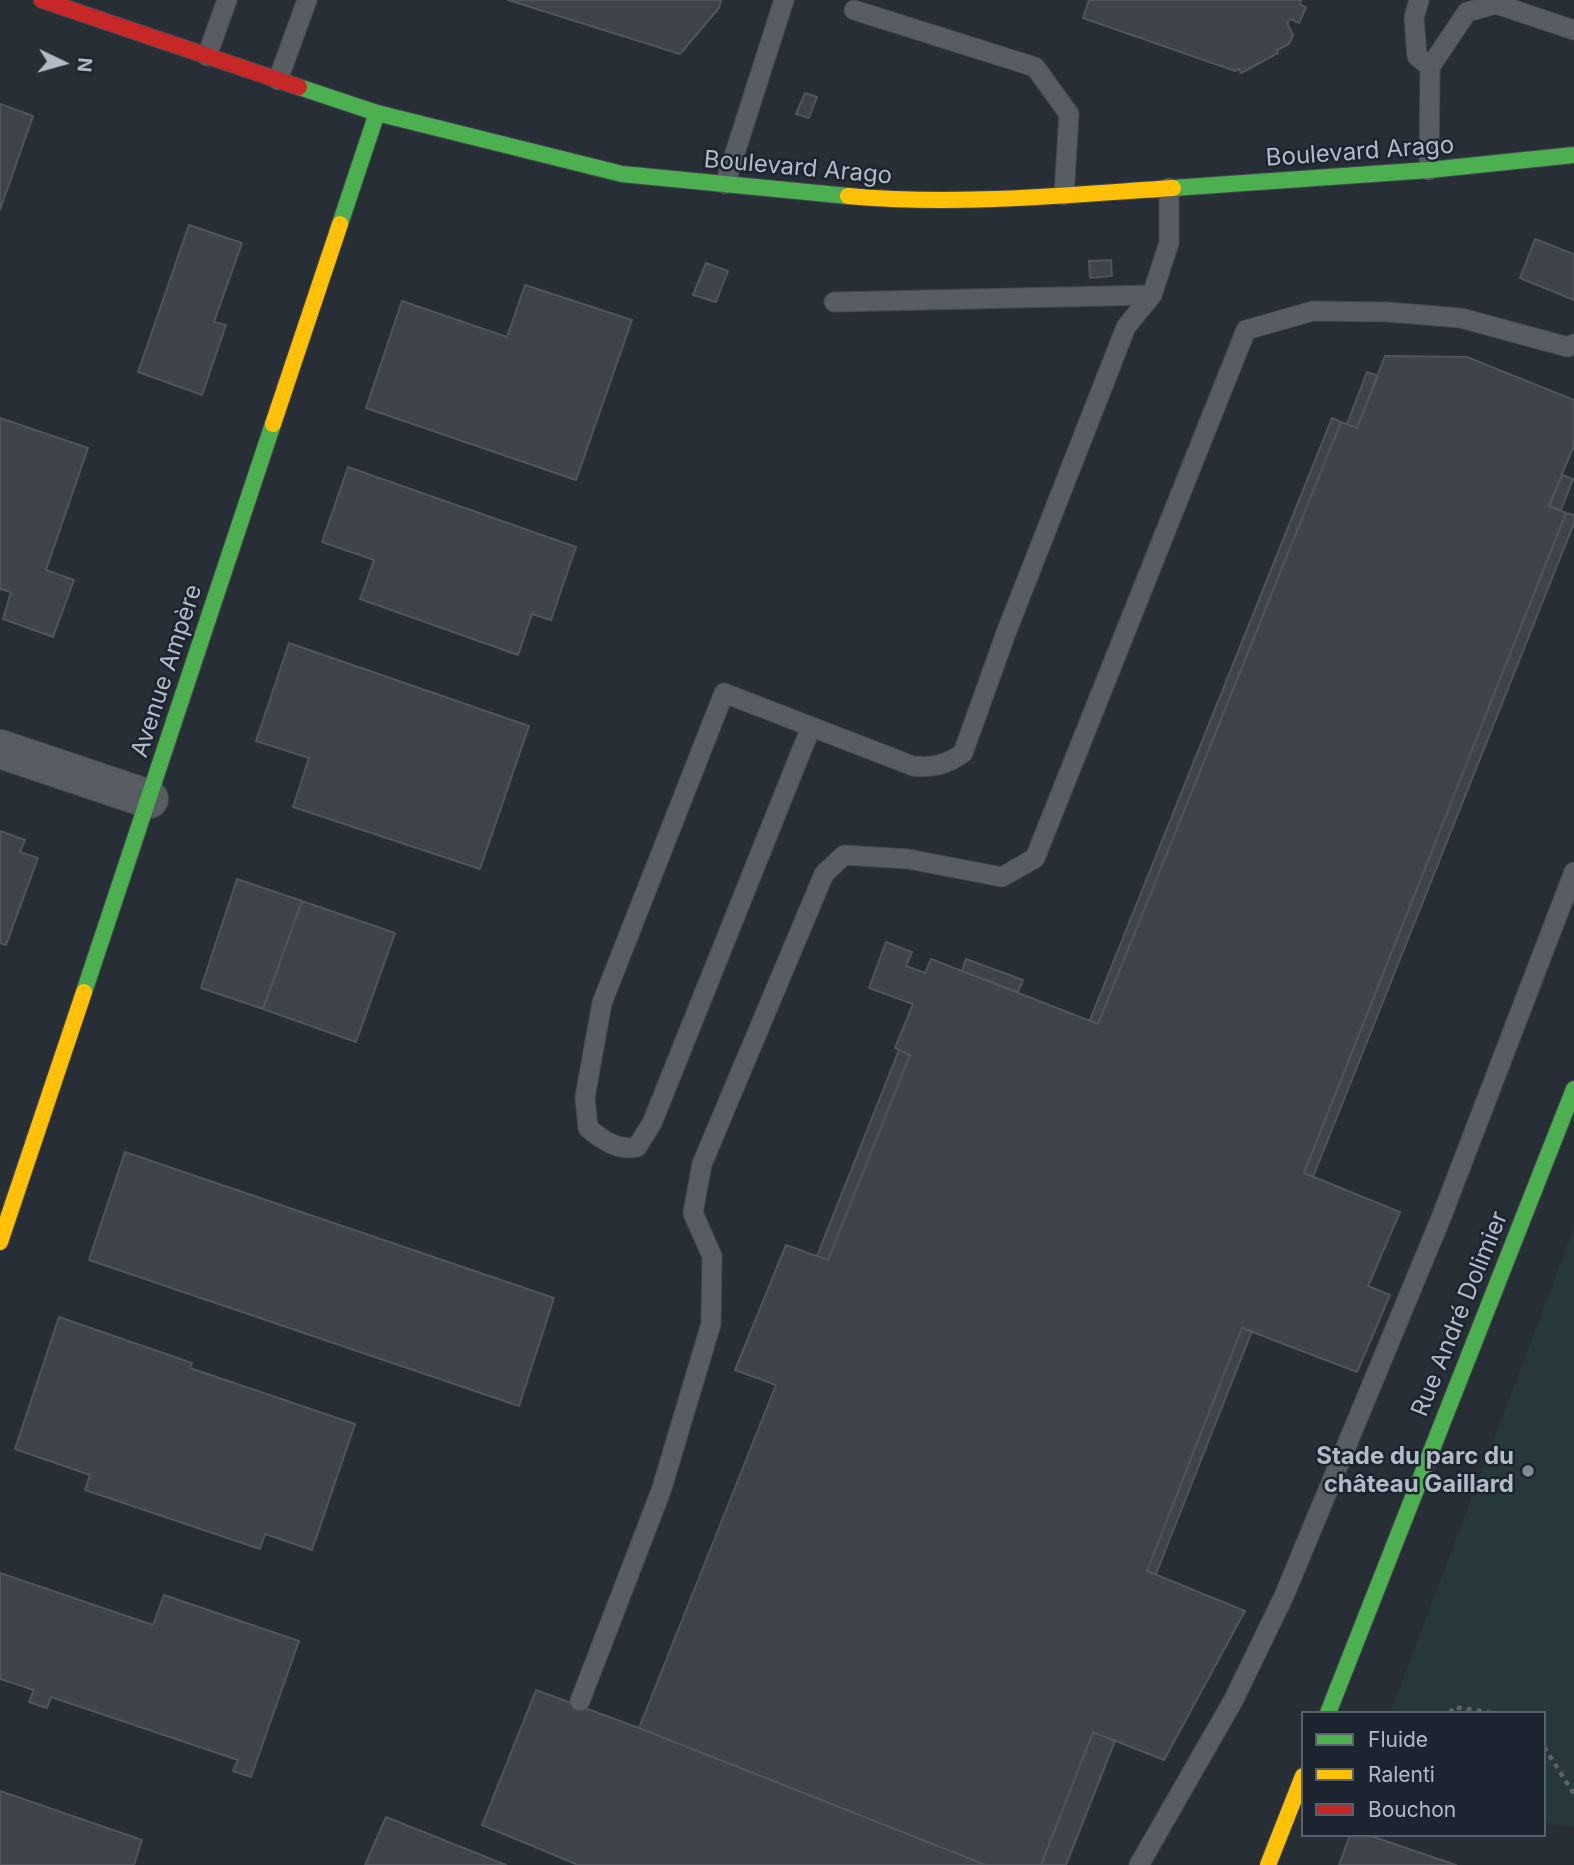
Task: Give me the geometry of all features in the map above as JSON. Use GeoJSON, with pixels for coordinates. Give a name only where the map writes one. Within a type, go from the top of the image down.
{"type":"FeatureCollection","features":[{"type":"Feature","properties":{"kind":"street","name":"Boulevard Arago"},"geometry":{"type":"LineString","coordinates":[[42,0],[377,113],[612,172],[892,201],[1169,188],[1429,170],[1574,155]]}},
{"type":"Feature","properties":{"kind":"street","name":"Avenue Ampère"},"geometry":{"type":"LineString","coordinates":[[0,1242],[377,113]]}},
{"type":"Feature","properties":{"kind":"street"},"geometry":{"type":"LineString","coordinates":[[0,749],[149,799]]}},
{"type":"Feature","properties":{"kind":"street","name":"Rue André Dolimier"},"geometry":{"type":"LineString","coordinates":[[1329,1711],[1574,1089]]}},
{"type":"Feature","properties":{"kind":"street"},"geometry":{"type":"LineString","coordinates":[[1268,1865],[1301,1781]]}},
{"type":"Feature","properties":{"kind":"lane"},"geometry":{"type":"LineString","coordinates":[[207,56],[227,0]]}},
{"type":"Feature","properties":{"kind":"lane"},"geometry":{"type":"LineString","coordinates":[[278,80],[307,0]]}},
{"type":"Feature","properties":{"kind":"lane"},"geometry":{"type":"LineString","coordinates":[[725,184],[784,0]]}},
{"type":"Feature","properties":{"kind":"lane"},"geometry":{"type":"LineString","coordinates":[[1419,0],[1414,18],[1417,56],[1430,67]]}},
{"type":"Feature","properties":{"kind":"lane"},"geometry":{"type":"LineString","coordinates":[[1429,170],[1430,67],[1467,12],[1477,4],[1496,4],[1574,30]]}},
{"type":"Feature","properties":{"kind":"lane"},"geometry":{"type":"LineString","coordinates":[[854,10],[1035,67],[1069,114],[1064,195]]}},
{"type":"Feature","properties":{"kind":"lane"},"geometry":{"type":"LineString","coordinates":[[811,727],[652,1123],[637,1147],[627,1149],[603,1141],[587,1128],[585,1097],[602,1003],[724,693],[913,766],[933,768],[952,761],[963,753],[1006,633],[1126,327],[1152,295],[1169,243],[1169,188]]}},
{"type":"Feature","properties":{"kind":"lane"},"geometry":{"type":"LineString","coordinates":[[834,302],[1152,295]]}},
{"type":"Feature","properties":{"kind":"lane"},"geometry":{"type":"LineString","coordinates":[[580,1701],[661,1491],[711,1324],[712,1256],[693,1213],[702,1164],[824,874],[844,855],[908,859],[1002,877],[1034,858],[1246,330],[1313,311],[1387,312],[1461,318],[1568,347],[1574,344]]}},
{"type":"Feature","properties":{"kind":"lane"},"geometry":{"type":"LineString","coordinates":[[1139,1865],[1233,1701],[1284,1596],[1441,1218],[1574,872]]}},
{"type":"Feature","properties":{"kind":"path"},"geometry":{"type":"LineString","coordinates":[[1451,1711],[1454,1707],[1481,1711]]}},
{"type":"Feature","properties":{"kind":"path"},"geometry":{"type":"LineString","coordinates":[[1546,1751],[1574,1794]]}},
{"type":"Feature","properties":{"kind":"shaded area","name":"Stade du parc du château Gaillard"},"geometry":{"type":"Polygon","coordinates":[[[1574,1228],[1574,1827],[1546,1823],[1546,1711],[1391,1711],[1574,1228]]]}},
{"type":"Feature","properties":{"kind":"building"},"geometry":{"type":"Polygon","coordinates":[[[508,0],[721,0],[719,8],[680,54],[508,0]]]}},
{"type":"Feature","properties":{"kind":"building"},"geometry":{"type":"Polygon","coordinates":[[[1089,0],[1301,0],[1300,5],[1306,7],[1299,23],[1291,19],[1287,23],[1293,35],[1289,44],[1241,73],[1239,69],[1235,71],[1083,18],[1089,0]]]}},
{"type":"Feature","properties":{"kind":"building"},"geometry":{"type":"Polygon","coordinates":[[[805,93],[817,97],[809,118],[796,114],[805,93]]]}},
{"type":"Feature","properties":{"kind":"building"},"geometry":{"type":"Polygon","coordinates":[[[0,104],[33,116],[0,210],[0,104]]]}},
{"type":"Feature","properties":{"kind":"building"},"geometry":{"type":"Polygon","coordinates":[[[189,225],[242,243],[214,322],[226,325],[202,395],[138,372],[189,225]]]}},
{"type":"Feature","properties":{"kind":"building"},"geometry":{"type":"Polygon","coordinates":[[[1535,239],[1574,254],[1574,300],[1520,278],[1535,239]]]}},
{"type":"Feature","properties":{"kind":"building"},"geometry":{"type":"Polygon","coordinates":[[[1111,260],[1112,276],[1090,278],[1089,261],[1111,260]]]}},
{"type":"Feature","properties":{"kind":"building"},"geometry":{"type":"Polygon","coordinates":[[[706,263],[728,271],[716,302],[693,295],[706,263]]]}},
{"type":"Feature","properties":{"kind":"building"},"geometry":{"type":"Polygon","coordinates":[[[525,285],[632,320],[576,480],[366,408],[402,301],[507,337],[525,285]]]}},
{"type":"Feature","properties":{"kind":"building"},"geometry":{"type":"Polygon","coordinates":[[[1385,356],[1467,357],[1574,400],[1574,445],[1549,506],[1566,513],[1304,1173],[1400,1212],[1368,1286],[1390,1295],[1357,1372],[1242,1328],[1147,1571],[1245,1611],[1164,1760],[1093,1732],[1041,1865],[986,1865],[639,1728],[776,1385],[735,1370],[786,1245],[828,1260],[910,1055],[895,1048],[913,1004],[869,988],[886,942],[912,952],[906,966],[925,973],[931,959],[1098,1024],[1341,422],[1357,428],[1385,356]]]}},
{"type":"Feature","properties":{"kind":"building"},"geometry":{"type":"Polygon","coordinates":[[[1367,372],[1378,376],[1357,428],[1347,424],[1367,372]]]}},
{"type":"Feature","properties":{"kind":"building"},"geometry":{"type":"Polygon","coordinates":[[[0,418],[88,448],[46,570],[74,580],[53,637],[3,619],[11,592],[0,589],[0,418]]]}},
{"type":"Feature","properties":{"kind":"building"},"geometry":{"type":"Polygon","coordinates":[[[1332,418],[1341,422],[1098,1024],[1090,1020],[1332,418]]]}},
{"type":"Feature","properties":{"kind":"building"},"geometry":{"type":"Polygon","coordinates":[[[348,467],[576,547],[551,620],[532,614],[518,655],[360,599],[374,560],[322,542],[348,467]]]}},
{"type":"Feature","properties":{"kind":"building"},"geometry":{"type":"Polygon","coordinates":[[[1562,475],[1573,479],[1561,510],[1549,506],[1562,475]]]}},
{"type":"Feature","properties":{"kind":"building"},"geometry":{"type":"Polygon","coordinates":[[[1566,513],[1574,515],[1574,523],[1313,1177],[1304,1173],[1566,513]]]}},
{"type":"Feature","properties":{"kind":"building"},"geometry":{"type":"Polygon","coordinates":[[[289,643],[529,726],[480,869],[293,807],[309,758],[256,741],[289,643]]]}},
{"type":"Feature","properties":{"kind":"building"},"geometry":{"type":"Polygon","coordinates":[[[0,831],[25,840],[20,852],[38,858],[6,945],[0,943],[0,831]]]}},
{"type":"Feature","properties":{"kind":"building"},"geometry":{"type":"Polygon","coordinates":[[[237,879],[302,901],[263,1009],[201,988],[237,879]]]}},
{"type":"Feature","properties":{"kind":"building"},"geometry":{"type":"Polygon","coordinates":[[[302,901],[395,933],[356,1042],[263,1009],[302,901]]]}},
{"type":"Feature","properties":{"kind":"building"},"geometry":{"type":"Polygon","coordinates":[[[966,959],[1023,980],[1018,992],[962,971],[966,959]]]}},
{"type":"Feature","properties":{"kind":"building"},"geometry":{"type":"Polygon","coordinates":[[[899,1050],[910,1055],[828,1260],[817,1256],[899,1050]]]}},
{"type":"Feature","properties":{"kind":"building"},"geometry":{"type":"Polygon","coordinates":[[[125,1152],[554,1298],[519,1406],[89,1260],[125,1152]]]}},
{"type":"Feature","properties":{"kind":"building"},"geometry":{"type":"Polygon","coordinates":[[[59,1317],[192,1363],[190,1368],[355,1424],[312,1550],[265,1534],[260,1549],[85,1490],[90,1475],[15,1449],[59,1317]]]}},
{"type":"Feature","properties":{"kind":"building"},"geometry":{"type":"Polygon","coordinates":[[[1242,1328],[1252,1331],[1156,1574],[1147,1571],[1242,1328]]]}},
{"type":"Feature","properties":{"kind":"building"},"geometry":{"type":"Polygon","coordinates":[[[0,1573],[153,1625],[164,1595],[299,1641],[251,1777],[233,1771],[238,1760],[51,1697],[47,1708],[29,1702],[34,1690],[0,1679],[0,1573]]]}},
{"type":"Feature","properties":{"kind":"building"},"geometry":{"type":"Polygon","coordinates":[[[536,1690],[986,1865],[578,1865],[482,1825],[536,1690]]]}},
{"type":"Feature","properties":{"kind":"building"},"geometry":{"type":"Polygon","coordinates":[[[1093,1732],[1115,1741],[1066,1865],[1041,1865],[1093,1732]]]}},
{"type":"Feature","properties":{"kind":"building"},"geometry":{"type":"Polygon","coordinates":[[[0,1791],[142,1840],[134,1865],[0,1865],[0,1791]]]}},
{"type":"Feature","properties":{"kind":"building"},"geometry":{"type":"Polygon","coordinates":[[[386,1817],[506,1865],[365,1865],[386,1817]]]}},
{"type":"Feature","properties":{"kind":"building"},"geometry":{"type":"Polygon","coordinates":[[[1349,1837],[1374,1837],[1456,1865],[1339,1865],[1349,1837]]]}},
{"type":"Feature","properties":{"kind":"traffic: fast"},"geometry":{"type":"LineString","coordinates":[[299,87],[377,113],[622,174],[848,196]]}},
{"type":"Feature","properties":{"kind":"traffic: fast"},"geometry":{"type":"LineString","coordinates":[[340,224],[377,113]]}},
{"type":"Feature","properties":{"kind":"traffic: fast"},"geometry":{"type":"LineString","coordinates":[[1173,188],[1429,170],[1574,155]]}},
{"type":"Feature","properties":{"kind":"traffic: fast"},"geometry":{"type":"LineString","coordinates":[[84,992],[273,424]]}},
{"type":"Feature","properties":{"kind":"traffic: fast"},"geometry":{"type":"LineString","coordinates":[[1329,1711],[1574,1089]]}},
{"type":"Feature","properties":{"kind":"traffic: slow"},"geometry":{"type":"LineString","coordinates":[[848,196],[970,200],[1173,188]]}},
{"type":"Feature","properties":{"kind":"traffic: slow"},"geometry":{"type":"LineString","coordinates":[[273,424],[340,224]]}},
{"type":"Feature","properties":{"kind":"traffic: slow"},"geometry":{"type":"LineString","coordinates":[[0,1242],[84,992]]}},
{"type":"Feature","properties":{"kind":"traffic: slow"},"geometry":{"type":"LineString","coordinates":[[1268,1865],[1301,1781]]}},
{"type":"Feature","properties":{"kind":"traffic: jam"},"geometry":{"type":"LineString","coordinates":[[42,0],[299,87]]}},
{"type":"Feature","properties":{"kind":"place","name":"Stade du parc du château Gaillard"},"geometry":{"type":"Point","coordinates":[1528,1471]}}]}
